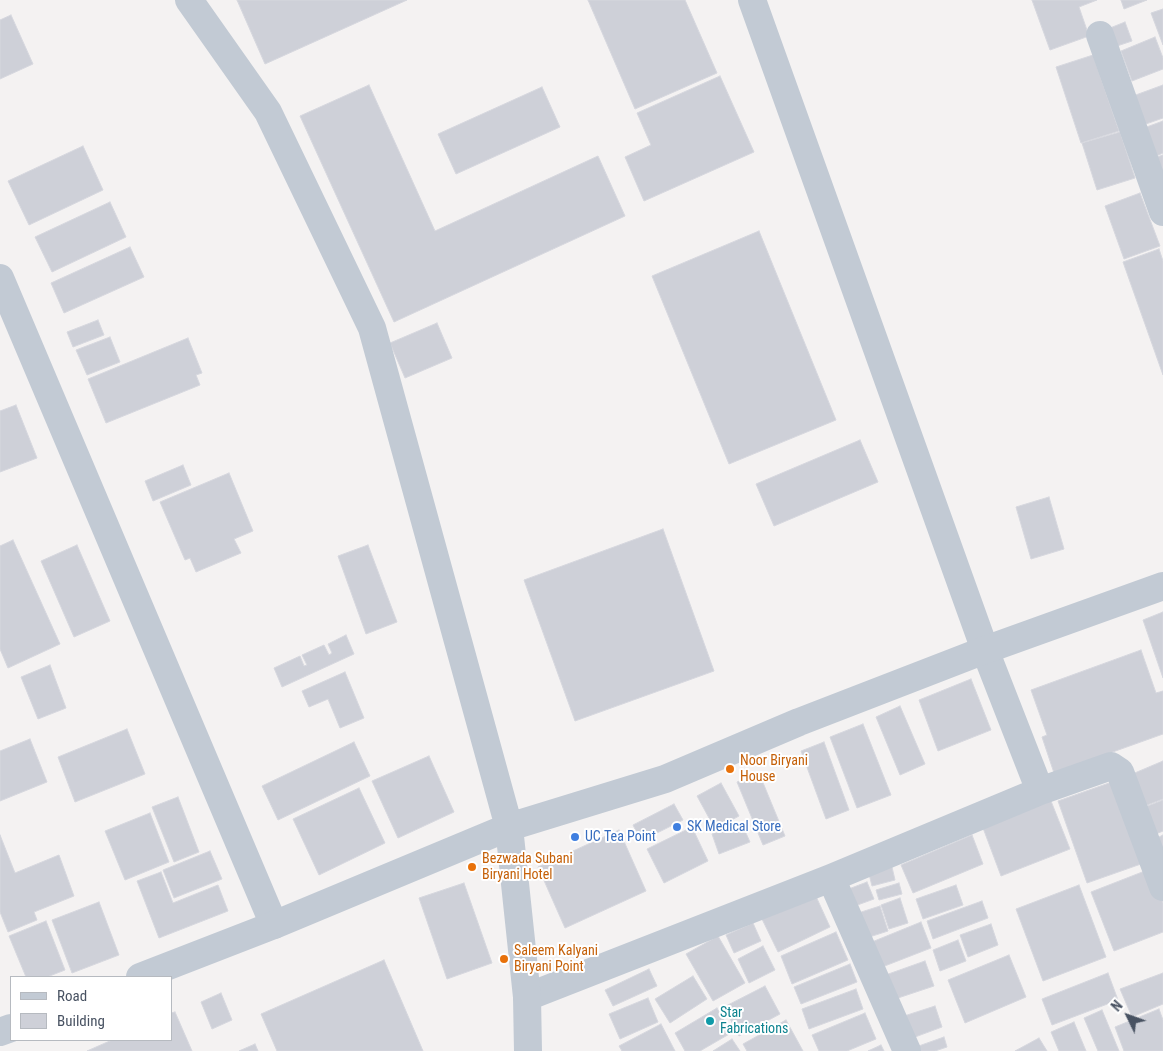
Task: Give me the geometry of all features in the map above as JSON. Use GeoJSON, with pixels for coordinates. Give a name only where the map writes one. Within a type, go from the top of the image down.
{"type":"FeatureCollection","features":[{"type":"Feature","properties":{"kind":"street"},"geometry":{"type":"LineString","coordinates":[[189,0],[268,112],[372,328],[509,827],[527,997],[528,1051]]}},
{"type":"Feature","properties":{"kind":"street"},"geometry":{"type":"LineString","coordinates":[[752,0],[985,650],[1040,790]]}},
{"type":"Feature","properties":{"kind":"street"},"geometry":{"type":"LineString","coordinates":[[1100,35],[1163,212]]}},
{"type":"Feature","properties":{"kind":"street"},"geometry":{"type":"LineString","coordinates":[[0,278],[274,925]]}},
{"type":"Feature","properties":{"kind":"street"},"geometry":{"type":"LineString","coordinates":[[143,976],[274,925],[509,827],[665,780],[799,722],[985,650],[1163,586]]}},
{"type":"Feature","properties":{"kind":"street"},"geometry":{"type":"LineString","coordinates":[[527,997],[830,878],[1040,790],[1110,766],[1120,772],[1163,887]]}},
{"type":"Feature","properties":{"kind":"street"},"geometry":{"type":"LineString","coordinates":[[830,878],[907,1051]]}},
{"type":"Feature","properties":{"kind":"building"},"geometry":{"type":"Polygon","coordinates":[[[237,0],[407,0],[265,64],[237,0]]]}},
{"type":"Feature","properties":{"kind":"building"},"geometry":{"type":"Polygon","coordinates":[[[588,0],[685,0],[717,73],[635,109],[588,0]]]}},
{"type":"Feature","properties":{"kind":"building"},"geometry":{"type":"Polygon","coordinates":[[[1032,0],[1097,0],[1079,7],[1089,36],[1050,50],[1032,0]]]}},
{"type":"Feature","properties":{"kind":"building"},"geometry":{"type":"Polygon","coordinates":[[[1121,0],[1147,0],[1124,9],[1121,0]]]}},
{"type":"Feature","properties":{"kind":"building"},"geometry":{"type":"Polygon","coordinates":[[[1163,9],[1163,45],[1151,13],[1163,9]]]}},
{"type":"Feature","properties":{"kind":"building"},"geometry":{"type":"Polygon","coordinates":[[[11,15],[33,64],[0,79],[0,20],[11,15]]]}},
{"type":"Feature","properties":{"kind":"building"},"geometry":{"type":"Polygon","coordinates":[[[1125,22],[1132,41],[1117,46],[1110,28],[1125,22]]]}},
{"type":"Feature","properties":{"kind":"building"},"geometry":{"type":"Polygon","coordinates":[[[1155,37],[1163,58],[1163,69],[1132,81],[1121,51],[1155,37]]]}},
{"type":"Feature","properties":{"kind":"building"},"geometry":{"type":"Polygon","coordinates":[[[1093,55],[1119,131],[1081,143],[1056,67],[1093,55]]]}},
{"type":"Feature","properties":{"kind":"building"},"geometry":{"type":"Polygon","coordinates":[[[720,76],[754,152],[644,201],[625,157],[651,145],[637,113],[720,76]]]}},
{"type":"Feature","properties":{"kind":"building"},"geometry":{"type":"Polygon","coordinates":[[[369,85],[435,231],[598,156],[625,216],[394,322],[300,116],[369,85]]]}},
{"type":"Feature","properties":{"kind":"building"},"geometry":{"type":"Polygon","coordinates":[[[1163,85],[1163,118],[1143,125],[1133,96],[1163,85]]]}},
{"type":"Feature","properties":{"kind":"building"},"geometry":{"type":"Polygon","coordinates":[[[542,87],[560,127],[456,174],[438,134],[542,87]]]}},
{"type":"Feature","properties":{"kind":"building"},"geometry":{"type":"Polygon","coordinates":[[[1163,121],[1163,153],[1154,157],[1144,128],[1163,121]]]}},
{"type":"Feature","properties":{"kind":"building"},"geometry":{"type":"Polygon","coordinates":[[[1120,132],[1135,178],[1097,190],[1082,143],[1120,132]]]}},
{"type":"Feature","properties":{"kind":"building"},"geometry":{"type":"Polygon","coordinates":[[[83,146],[103,190],[29,225],[8,181],[83,146]]]}},
{"type":"Feature","properties":{"kind":"building"},"geometry":{"type":"Polygon","coordinates":[[[1163,155],[1163,178],[1154,158],[1163,155]]]}},
{"type":"Feature","properties":{"kind":"building"},"geometry":{"type":"Polygon","coordinates":[[[1140,193],[1160,246],[1124,259],[1105,206],[1140,193]]]}},
{"type":"Feature","properties":{"kind":"building"},"geometry":{"type":"Polygon","coordinates":[[[110,202],[126,237],[52,272],[35,237],[110,202]]]}},
{"type":"Feature","properties":{"kind":"building"},"geometry":{"type":"Polygon","coordinates":[[[759,231],[836,420],[729,464],[652,276],[759,231]]]}},
{"type":"Feature","properties":{"kind":"building"},"geometry":{"type":"Polygon","coordinates":[[[130,247],[144,277],[64,313],[51,283],[130,247]]]}},
{"type":"Feature","properties":{"kind":"building"},"geometry":{"type":"Polygon","coordinates":[[[1159,249],[1163,261],[1163,375],[1123,262],[1159,249]]]}},
{"type":"Feature","properties":{"kind":"building"},"geometry":{"type":"Polygon","coordinates":[[[98,320],[104,335],[73,347],[67,332],[98,320]]]}},
{"type":"Feature","properties":{"kind":"building"},"geometry":{"type":"Polygon","coordinates":[[[437,323],[452,358],[405,378],[390,343],[437,323]]]}},
{"type":"Feature","properties":{"kind":"building"},"geometry":{"type":"Polygon","coordinates":[[[110,337],[120,362],[87,375],[76,350],[110,337]]]}},
{"type":"Feature","properties":{"kind":"building"},"geometry":{"type":"Polygon","coordinates":[[[188,338],[202,373],[196,375],[200,385],[106,423],[88,379],[188,338]]]}},
{"type":"Feature","properties":{"kind":"building"},"geometry":{"type":"Polygon","coordinates":[[[16,405],[37,458],[0,472],[0,411],[16,405]]]}},
{"type":"Feature","properties":{"kind":"building"},"geometry":{"type":"Polygon","coordinates":[[[860,440],[878,482],[774,526],[756,484],[860,440]]]}},
{"type":"Feature","properties":{"kind":"building"},"geometry":{"type":"Polygon","coordinates":[[[183,465],[191,485],[153,501],[145,481],[183,465]]]}},
{"type":"Feature","properties":{"kind":"building"},"geometry":{"type":"Polygon","coordinates":[[[229,473],[253,531],[234,539],[241,553],[196,572],[190,558],[185,560],[160,502],[229,473]]]}},
{"type":"Feature","properties":{"kind":"building"},"geometry":{"type":"Polygon","coordinates":[[[1049,497],[1064,549],[1031,559],[1016,507],[1049,497]]]}},
{"type":"Feature","properties":{"kind":"building"},"geometry":{"type":"Polygon","coordinates":[[[663,529],[714,671],[575,721],[524,580],[663,529]]]}},
{"type":"Feature","properties":{"kind":"building"},"geometry":{"type":"Polygon","coordinates":[[[13,540],[60,644],[8,668],[0,649],[0,546],[13,540]]]}},
{"type":"Feature","properties":{"kind":"building"},"geometry":{"type":"Polygon","coordinates":[[[77,545],[110,621],[74,637],[41,561],[77,545]]]}},
{"type":"Feature","properties":{"kind":"building"},"geometry":{"type":"Polygon","coordinates":[[[368,545],[397,622],[366,634],[338,556],[368,545]]]}},
{"type":"Feature","properties":{"kind":"building"},"geometry":{"type":"Polygon","coordinates":[[[1163,612],[1163,678],[1143,620],[1163,612]]]}},
{"type":"Feature","properties":{"kind":"building"},"geometry":{"type":"Polygon","coordinates":[[[346,635],[354,654],[282,687],[274,668],[300,656],[304,666],[307,665],[302,655],[324,645],[329,655],[332,653],[328,644],[346,635]]]}},
{"type":"Feature","properties":{"kind":"building"},"geometry":{"type":"Polygon","coordinates":[[[1141,650],[1156,693],[1163,691],[1163,734],[1054,773],[1042,737],[1047,735],[1031,690],[1141,650]]]}},
{"type":"Feature","properties":{"kind":"building"},"geometry":{"type":"Polygon","coordinates":[[[50,665],[66,708],[38,719],[21,677],[50,665]]]}},
{"type":"Feature","properties":{"kind":"building"},"geometry":{"type":"Polygon","coordinates":[[[345,672],[364,718],[340,728],[328,699],[309,707],[302,691],[345,672]]]}},
{"type":"Feature","properties":{"kind":"building"},"geometry":{"type":"Polygon","coordinates":[[[971,679],[991,730],[938,751],[919,700],[971,679]]]}},
{"type":"Feature","properties":{"kind":"building"},"geometry":{"type":"Polygon","coordinates":[[[900,706],[925,764],[900,775],[876,717],[900,706]]]}},
{"type":"Feature","properties":{"kind":"building"},"geometry":{"type":"Polygon","coordinates":[[[863,724],[891,795],[857,808],[830,737],[863,724]]]}},
{"type":"Feature","properties":{"kind":"building"},"geometry":{"type":"Polygon","coordinates":[[[127,729],[145,774],[75,802],[58,757],[127,729]]]}},
{"type":"Feature","properties":{"kind":"building"},"geometry":{"type":"Polygon","coordinates":[[[30,739],[47,782],[0,801],[0,751],[30,739]]]}},
{"type":"Feature","properties":{"kind":"building"},"geometry":{"type":"Polygon","coordinates":[[[354,742],[370,776],[278,820],[262,786],[354,742]]]}},
{"type":"Feature","properties":{"kind":"building"},"geometry":{"type":"Polygon","coordinates":[[[824,742],[849,810],[826,819],[801,751],[824,742]]]}},
{"type":"Feature","properties":{"kind":"building"},"geometry":{"type":"Polygon","coordinates":[[[429,756],[454,812],[398,838],[372,781],[429,756]]]}},
{"type":"Feature","properties":{"kind":"building"},"geometry":{"type":"Polygon","coordinates":[[[1163,761],[1163,799],[1142,807],[1130,775],[1163,761]]]}},
{"type":"Feature","properties":{"kind":"building"},"geometry":{"type":"Polygon","coordinates":[[[759,773],[785,836],[763,845],[737,782],[759,773]]]}},
{"type":"Feature","properties":{"kind":"building"},"geometry":{"type":"Polygon","coordinates":[[[1112,782],[1141,864],[1087,883],[1058,801],[1112,782]]]}},
{"type":"Feature","properties":{"kind":"building"},"geometry":{"type":"Polygon","coordinates":[[[721,783],[739,816],[715,829],[697,796],[721,783]]]}},
{"type":"Feature","properties":{"kind":"building"},"geometry":{"type":"Polygon","coordinates":[[[359,788],[385,843],[319,875],[293,819],[359,788]]]}},
{"type":"Feature","properties":{"kind":"building"},"geometry":{"type":"Polygon","coordinates":[[[178,797],[199,852],[174,862],[152,807],[178,797]]]}},
{"type":"Feature","properties":{"kind":"building"},"geometry":{"type":"Polygon","coordinates":[[[1163,800],[1163,831],[1156,834],[1145,807],[1163,800]]]}},
{"type":"Feature","properties":{"kind":"building"},"geometry":{"type":"Polygon","coordinates":[[[1051,801],[1070,849],[1001,876],[983,828],[1051,801]]]}},
{"type":"Feature","properties":{"kind":"building"},"geometry":{"type":"Polygon","coordinates":[[[674,804],[683,820],[641,841],[633,825],[674,804]]]}},
{"type":"Feature","properties":{"kind":"building"},"geometry":{"type":"Polygon","coordinates":[[[150,813],[169,862],[125,880],[105,831],[150,813]]]}},
{"type":"Feature","properties":{"kind":"building"},"geometry":{"type":"Polygon","coordinates":[[[741,822],[750,842],[719,854],[712,834],[741,822]]]}},
{"type":"Feature","properties":{"kind":"building"},"geometry":{"type":"Polygon","coordinates":[[[692,827],[708,861],[664,883],[647,849],[692,827]]]}},
{"type":"Feature","properties":{"kind":"building"},"geometry":{"type":"Polygon","coordinates":[[[619,830],[646,891],[565,928],[538,867],[619,830]]]}},
{"type":"Feature","properties":{"kind":"building"},"geometry":{"type":"Polygon","coordinates":[[[0,835],[15,873],[59,855],[74,896],[34,912],[37,920],[8,932],[0,912],[0,835]]]}},
{"type":"Feature","properties":{"kind":"building"},"geometry":{"type":"Polygon","coordinates":[[[972,835],[983,864],[913,893],[901,865],[972,835]]]}},
{"type":"Feature","properties":{"kind":"building"},"geometry":{"type":"Polygon","coordinates":[[[1163,835],[1163,858],[1155,839],[1163,835]]]}},
{"type":"Feature","properties":{"kind":"building"},"geometry":{"type":"Polygon","coordinates":[[[210,851],[222,879],[174,898],[163,870],[210,851]]]}},
{"type":"Feature","properties":{"kind":"building"},"geometry":{"type":"Polygon","coordinates":[[[892,867],[895,880],[872,886],[869,874],[892,867]]]}},
{"type":"Feature","properties":{"kind":"building"},"geometry":{"type":"Polygon","coordinates":[[[1150,869],[1163,903],[1163,932],[1114,951],[1091,892],[1150,869]]]}},
{"type":"Feature","properties":{"kind":"building"},"geometry":{"type":"Polygon","coordinates":[[[161,872],[173,903],[218,885],[228,911],[159,938],[137,881],[161,872]]]}},
{"type":"Feature","properties":{"kind":"building"},"geometry":{"type":"Polygon","coordinates":[[[867,882],[874,899],[852,907],[846,890],[867,882]]]}},
{"type":"Feature","properties":{"kind":"building"},"geometry":{"type":"Polygon","coordinates":[[[464,883],[492,963],[447,979],[419,898],[464,883]]]}},
{"type":"Feature","properties":{"kind":"building"},"geometry":{"type":"Polygon","coordinates":[[[899,883],[902,894],[879,900],[876,890],[899,883]]]}},
{"type":"Feature","properties":{"kind":"building"},"geometry":{"type":"Polygon","coordinates":[[[956,885],[963,905],[923,919],[916,899],[956,885]]]}},
{"type":"Feature","properties":{"kind":"building"},"geometry":{"type":"Polygon","coordinates":[[[1079,885],[1106,957],[1043,981],[1016,909],[1079,885]]]}},
{"type":"Feature","properties":{"kind":"building"},"geometry":{"type":"Polygon","coordinates":[[[814,892],[830,927],[778,952],[761,917],[814,892]]]}},
{"type":"Feature","properties":{"kind":"building"},"geometry":{"type":"Polygon","coordinates":[[[900,898],[908,923],[889,929],[881,905],[900,898]]]}},
{"type":"Feature","properties":{"kind":"building"},"geometry":{"type":"Polygon","coordinates":[[[982,901],[988,918],[933,939],[927,921],[982,901]]]}},
{"type":"Feature","properties":{"kind":"building"},"geometry":{"type":"Polygon","coordinates":[[[99,902],[119,955],[72,973],[52,920],[99,902]]]}},
{"type":"Feature","properties":{"kind":"building"},"geometry":{"type":"Polygon","coordinates":[[[880,906],[888,931],[860,940],[852,915],[880,906]]]}},
{"type":"Feature","properties":{"kind":"building"},"geometry":{"type":"Polygon","coordinates":[[[46,921],[65,970],[50,976],[26,976],[9,936],[46,921]]]}},
{"type":"Feature","properties":{"kind":"building"},"geometry":{"type":"Polygon","coordinates":[[[921,922],[931,948],[877,969],[867,944],[921,922]]]}},
{"type":"Feature","properties":{"kind":"building"},"geometry":{"type":"Polygon","coordinates":[[[753,923],[761,941],[734,953],[726,935],[753,923]]]}},
{"type":"Feature","properties":{"kind":"building"},"geometry":{"type":"Polygon","coordinates":[[[991,924],[998,945],[968,957],[960,935],[991,924]]]}},
{"type":"Feature","properties":{"kind":"building"},"geometry":{"type":"Polygon","coordinates":[[[836,932],[848,960],[792,984],[781,956],[836,932]]]}},
{"type":"Feature","properties":{"kind":"building"},"geometry":{"type":"Polygon","coordinates":[[[718,936],[745,983],[713,1001],[686,954],[718,936]]]}},
{"type":"Feature","properties":{"kind":"building"},"geometry":{"type":"Polygon","coordinates":[[[958,940],[966,961],[940,971],[933,950],[958,940]]]}},
{"type":"Feature","properties":{"kind":"building"},"geometry":{"type":"Polygon","coordinates":[[[763,946],[775,970],[749,983],[738,959],[763,946]]]}},
{"type":"Feature","properties":{"kind":"building"},"geometry":{"type":"Polygon","coordinates":[[[1009,955],[1026,997],[965,1023],[948,980],[1009,955]]]}},
{"type":"Feature","properties":{"kind":"building"},"geometry":{"type":"Polygon","coordinates":[[[384,960],[423,1051],[277,1051],[261,1014],[384,960]]]}},
{"type":"Feature","properties":{"kind":"building"},"geometry":{"type":"Polygon","coordinates":[[[925,961],[934,986],[889,1001],[880,977],[925,961]]]}},
{"type":"Feature","properties":{"kind":"building"},"geometry":{"type":"Polygon","coordinates":[[[850,964],[857,982],[801,1004],[794,987],[850,964]]]}},
{"type":"Feature","properties":{"kind":"building"},"geometry":{"type":"Polygon","coordinates":[[[649,969],[657,986],[613,1006],[605,990],[649,969]]]}},
{"type":"Feature","properties":{"kind":"building"},"geometry":{"type":"Polygon","coordinates":[[[1108,973],[1118,1000],[1052,1025],[1042,999],[1108,973]]]}},
{"type":"Feature","properties":{"kind":"building"},"geometry":{"type":"Polygon","coordinates":[[[1163,973],[1163,1004],[1132,1017],[1120,989],[1163,973]]]}},
{"type":"Feature","properties":{"kind":"building"},"geometry":{"type":"Polygon","coordinates":[[[693,976],[707,999],[670,1023],[655,999],[693,976]]]}},
{"type":"Feature","properties":{"kind":"building"},"geometry":{"type":"Polygon","coordinates":[[[765,986],[780,1014],[739,1036],[724,1007],[765,986]]]}},
{"type":"Feature","properties":{"kind":"building"},"geometry":{"type":"Polygon","coordinates":[[[856,989],[863,1009],[809,1029],[802,1009],[856,989]]]}},
{"type":"Feature","properties":{"kind":"building"},"geometry":{"type":"Polygon","coordinates":[[[221,993],[232,1020],[212,1029],[201,1002],[221,993]]]}},
{"type":"Feature","properties":{"kind":"building"},"geometry":{"type":"Polygon","coordinates":[[[648,998],[658,1022],[620,1039],[609,1014],[648,998]]]}},
{"type":"Feature","properties":{"kind":"building"},"geometry":{"type":"Polygon","coordinates":[[[935,1006],[942,1027],[907,1040],[898,1018],[935,1006]]]}},
{"type":"Feature","properties":{"kind":"building","name":"Star Fabrications"},"geometry":{"type":"Polygon","coordinates":[[[717,1008],[731,1033],[700,1051],[685,1051],[675,1033],[717,1008]]]}},
{"type":"Feature","properties":{"kind":"building"},"geometry":{"type":"Polygon","coordinates":[[[1159,1009],[1163,1020],[1163,1051],[1124,1051],[1115,1027],[1159,1009]]]}},
{"type":"Feature","properties":{"kind":"building"},"geometry":{"type":"Polygon","coordinates":[[[1102,1010],[1119,1051],[1098,1051],[1084,1018],[1102,1010]]]}},
{"type":"Feature","properties":{"kind":"building"},"geometry":{"type":"Polygon","coordinates":[[[175,1012],[192,1051],[87,1051],[110,1041],[172,1041],[172,1013],[175,1012]]]}},
{"type":"Feature","properties":{"kind":"building"},"geometry":{"type":"Polygon","coordinates":[[[865,1013],[876,1039],[847,1051],[819,1051],[812,1035],[865,1013]]]}},
{"type":"Feature","properties":{"kind":"building"},"geometry":{"type":"Polygon","coordinates":[[[786,1020],[803,1051],[747,1051],[743,1044],[786,1020]]]}},
{"type":"Feature","properties":{"kind":"building"},"geometry":{"type":"Polygon","coordinates":[[[1074,1022],[1086,1051],[1059,1051],[1051,1032],[1074,1022]]]}},
{"type":"Feature","properties":{"kind":"building"},"geometry":{"type":"Polygon","coordinates":[[[661,1024],[675,1051],[622,1051],[619,1046],[661,1024]]]}},
{"type":"Feature","properties":{"kind":"building"},"geometry":{"type":"Polygon","coordinates":[[[944,1037],[947,1047],[935,1051],[918,1051],[916,1047],[944,1037]]]}},
{"type":"Feature","properties":{"kind":"building"},"geometry":{"type":"Polygon","coordinates":[[[1039,1038],[1047,1051],[1015,1051],[1039,1038]]]}},
{"type":"Feature","properties":{"kind":"building"},"geometry":{"type":"Polygon","coordinates":[[[732,1039],[740,1051],[713,1051],[732,1039]]]}},
{"type":"Feature","properties":{"kind":"building"},"geometry":{"type":"Polygon","coordinates":[[[255,1044],[258,1051],[239,1051],[255,1044]]]}},
{"type":"Feature","properties":{"kind":"building"},"geometry":{"type":"Polygon","coordinates":[[[881,1045],[884,1051],[868,1051],[881,1045]]]}},
{"type":"Feature","properties":{"kind":"place","name":"Noor Biryani House"},"geometry":{"type":"Point","coordinates":[730,769]}},
{"type":"Feature","properties":{"kind":"place","name":"SK Medical Store"},"geometry":{"type":"Point","coordinates":[677,827]}},
{"type":"Feature","properties":{"kind":"place","name":"UC Tea Point"},"geometry":{"type":"Point","coordinates":[575,837]}},
{"type":"Feature","properties":{"kind":"place","name":"Bezwada Subani Biryani Hotel"},"geometry":{"type":"Point","coordinates":[472,867]}},
{"type":"Feature","properties":{"kind":"place","name":"Saleem Kalyani Biryani Point"},"geometry":{"type":"Point","coordinates":[504,959]}},
{"type":"Feature","properties":{"kind":"place","name":"Star Fabrications"},"geometry":{"type":"Point","coordinates":[710,1021]}}]}
